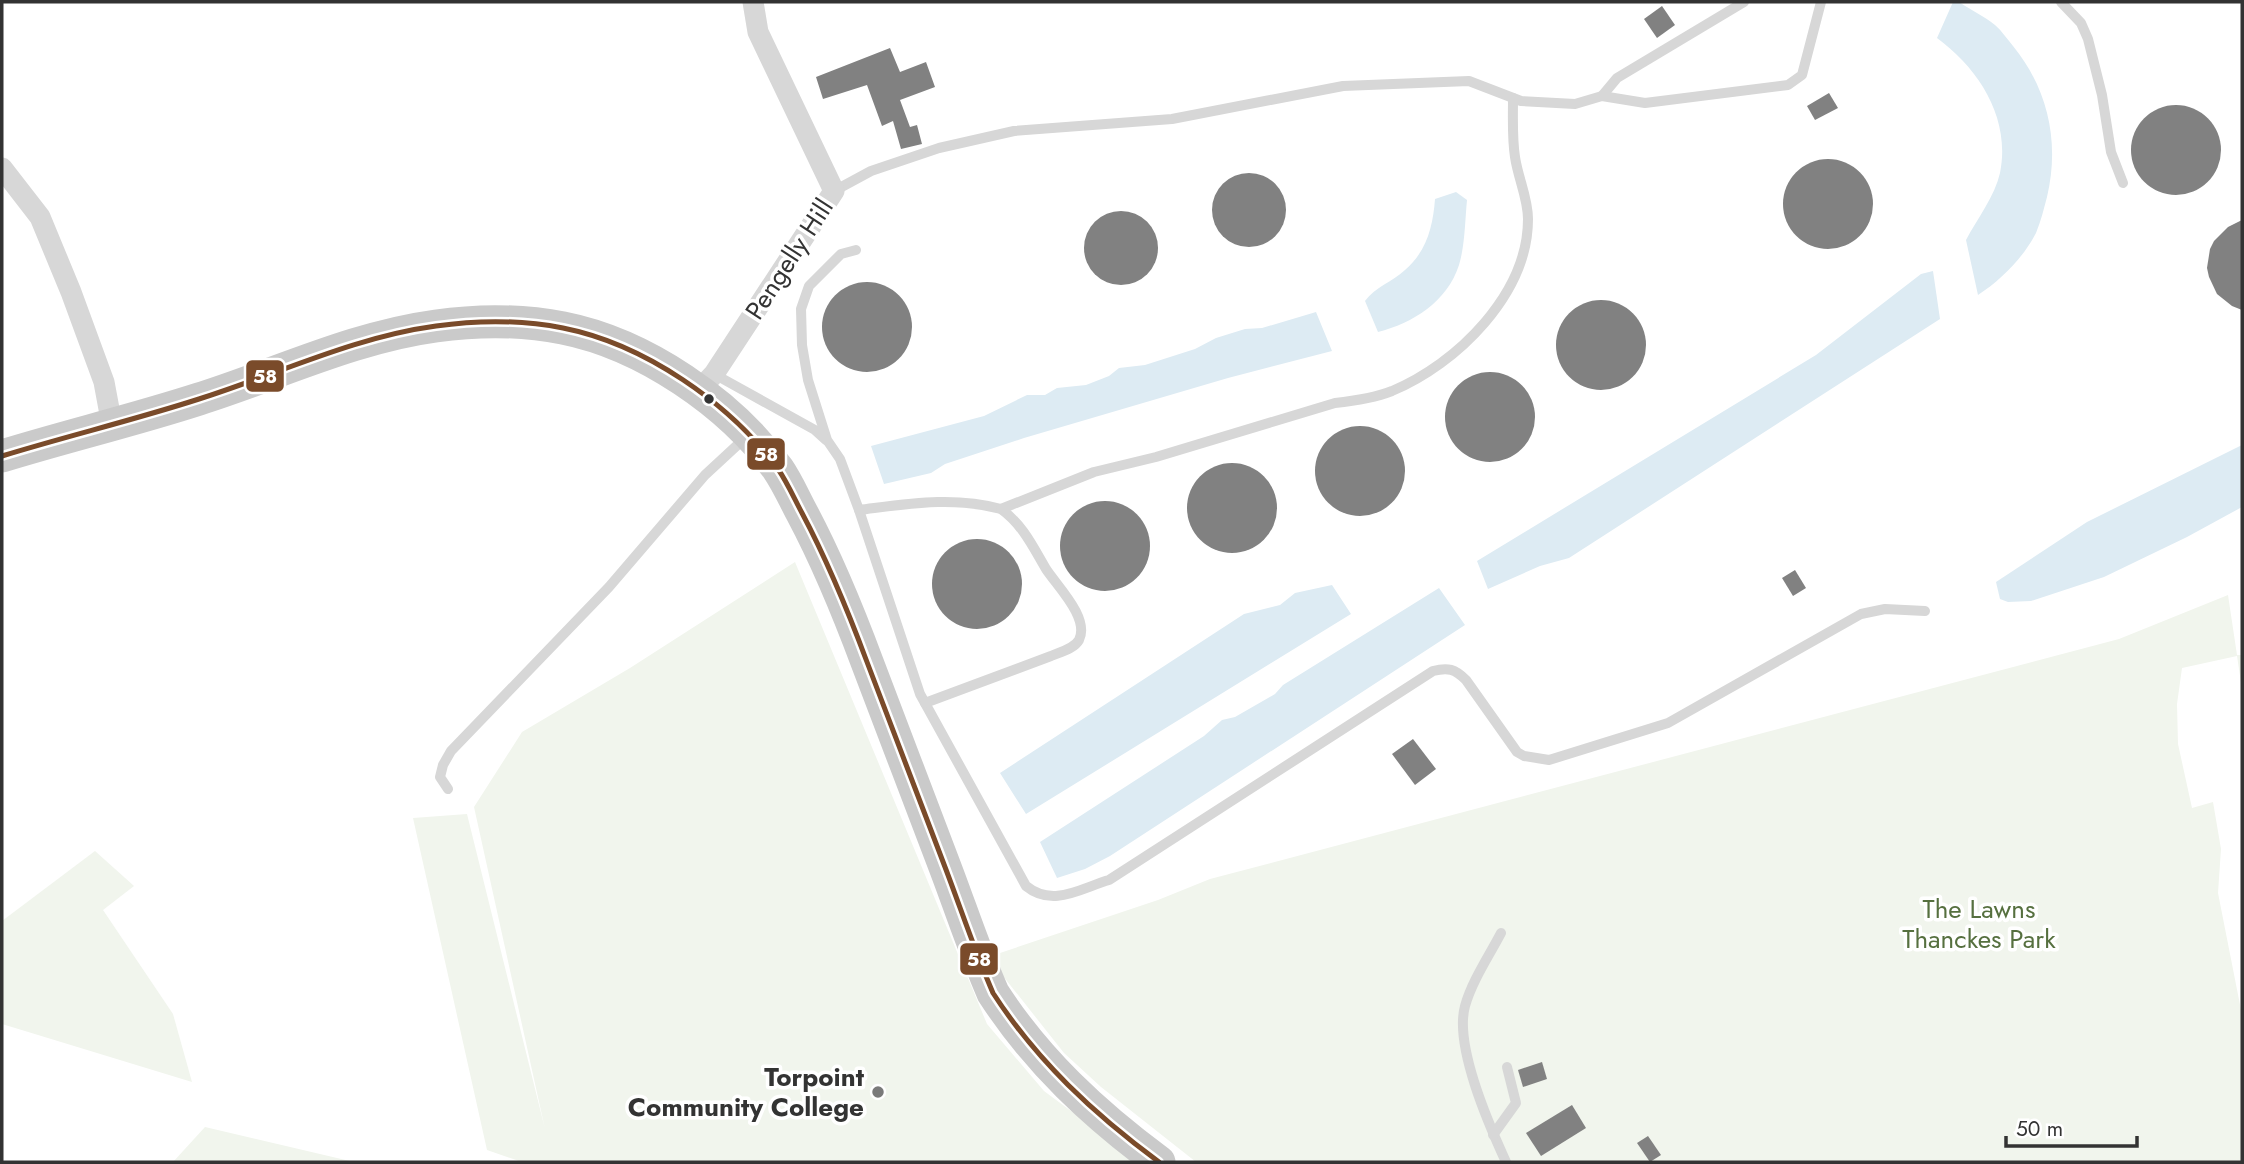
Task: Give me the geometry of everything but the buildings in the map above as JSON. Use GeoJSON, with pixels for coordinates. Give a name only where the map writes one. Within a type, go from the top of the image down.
{"type":"FeatureCollection","features":[{"type":"Feature","properties":{"kind":"main road"},"geometry":{"type":"LineString","coordinates":[[2,456],[202,398],[334,351],[435,326],[519,322],[577,332],[706,383],[780,472],[815,538],[849,613],[993,993],[1018,1030],[1077,1095],[1159,1162]]}},
{"type":"Feature","properties":{"kind":"street","name":"Pengelly Hill"},"geometry":{"type":"LineString","coordinates":[[706,383],[834,191],[758,32],[753,2]]}},
{"type":"Feature","properties":{"kind":"street"},"geometry":{"type":"LineString","coordinates":[[2,168],[40,217],[104,382],[112,425]]}},
{"type":"Feature","properties":{"kind":"lane"},"geometry":{"type":"LineString","coordinates":[[1602,96],[1617,78],[1744,2]]}},
{"type":"Feature","properties":{"kind":"lane"},"geometry":{"type":"LineString","coordinates":[[834,191],[871,171],[939,148],[1014,131],[1172,120],[1343,86],[1469,80],[1521,101],[1575,104],[1602,96],[1645,103],[1788,85],[1802,75],[1821,2]]}},
{"type":"Feature","properties":{"kind":"lane"},"geometry":{"type":"LineString","coordinates":[[2061,2],[2081,23],[2088,38],[2102,94],[2111,152],[2123,183]]}},
{"type":"Feature","properties":{"kind":"lane"},"geometry":{"type":"LineString","coordinates":[[859,510],[958,501],[1001,509],[1094,472],[1156,457],[1335,403],[1363,400],[1389,392],[1433,370],[1490,317],[1521,260],[1528,222],[1527,206],[1515,156],[1513,98]]}},
{"type":"Feature","properties":{"kind":"lane"},"geometry":{"type":"LineString","coordinates":[[856,250],[841,254],[824,268],[809,286],[801,309],[802,345],[808,380],[827,440],[840,459],[859,510],[925,703],[1026,886],[1035,893],[1050,897],[1068,895],[1109,880],[1433,671],[1446,668],[1457,671],[1517,752],[1524,756],[1549,760],[1668,723],[1861,614],[1885,609],[1926,611]]}},
{"type":"Feature","properties":{"kind":"lane"},"geometry":{"type":"LineString","coordinates":[[706,383],[806,424],[827,440]]}},
{"type":"Feature","properties":{"kind":"lane"},"geometry":{"type":"LineString","coordinates":[[448,789],[440,777],[451,751],[609,587],[705,475],[749,434]]}},
{"type":"Feature","properties":{"kind":"lane"},"geometry":{"type":"LineString","coordinates":[[925,703],[1051,656],[1071,647],[1080,637],[1080,627],[1072,603],[1046,569],[1025,533],[1001,509]]}},
{"type":"Feature","properties":{"kind":"lane"},"geometry":{"type":"LineString","coordinates":[[1501,933],[1465,1007],[1463,1037],[1478,1092],[1506,1162]]}},
{"type":"Feature","properties":{"kind":"lane"},"geometry":{"type":"LineString","coordinates":[[1493,1135],[1516,1103],[1507,1067]]}},
{"type":"Feature","properties":{"kind":"green space"},"geometry":{"type":"Polygon","coordinates":[[[795,562],[987,1024],[1044,1091],[1140,1162],[522,1162],[487,1150],[413,818],[467,814],[545,1129],[474,807],[522,732],[630,668],[795,562]]]}},
{"type":"Feature","properties":{"kind":"green space","name":"The Lawns Thanckes Park"},"geometry":{"type":"Polygon","coordinates":[[[2228,595],[2237,655],[2242,655],[2242,689],[2237,656],[2182,668],[2177,704],[2178,744],[2192,808],[2213,802],[2221,849],[2218,893],[2242,1015],[2242,1162],[1196,1162],[1101,1087],[1064,1053],[988,957],[1158,900],[1210,879],[2119,639],[2228,595]]]}},
{"type":"Feature","properties":{"kind":"green space"},"geometry":{"type":"Polygon","coordinates":[[[95,851],[134,886],[103,910],[173,1014],[192,1082],[2,1024],[2,921],[95,851]]]}},
{"type":"Feature","properties":{"kind":"green space"},"geometry":{"type":"Polygon","coordinates":[[[205,1127],[354,1162],[173,1162],[205,1127]]]}},
{"type":"Feature","properties":{"kind":"shaded area"},"geometry":{"type":"Polygon","coordinates":[[[1953,2],[1959,2],[1991,22],[2013,46],[2043,98],[2051,136],[2051,176],[2036,233],[2011,268],[1978,295],[1966,240],[1998,182],[2002,153],[2001,133],[1996,114],[1978,80],[1966,64],[1937,38],[1953,2]]]}},
{"type":"Feature","properties":{"kind":"shaded area"},"geometry":{"type":"Polygon","coordinates":[[[1456,192],[1467,200],[1462,249],[1454,278],[1437,300],[1416,317],[1378,332],[1365,301],[1413,263],[1428,237],[1435,199],[1456,192]]]}},
{"type":"Feature","properties":{"kind":"shaded area"},"geometry":{"type":"Polygon","coordinates":[[[1933,271],[1940,319],[1569,558],[1540,566],[1488,589],[1477,561],[1816,355],[1921,274],[1933,271]]]}},
{"type":"Feature","properties":{"kind":"shaded area"},"geometry":{"type":"Polygon","coordinates":[[[1316,312],[1332,351],[1228,378],[1024,438],[945,464],[931,473],[884,484],[871,446],[984,416],[1027,395],[1045,395],[1057,388],[1086,385],[1109,376],[1119,368],[1145,365],[1245,329],[1262,328],[1316,312]]]}},
{"type":"Feature","properties":{"kind":"shaded area"},"geometry":{"type":"Polygon","coordinates":[[[2242,445],[2242,507],[2104,577],[2031,601],[2008,602],[2000,599],[1996,582],[2087,522],[2242,445]]]}},
{"type":"Feature","properties":{"kind":"shaded area"},"geometry":{"type":"Polygon","coordinates":[[[1332,585],[1351,614],[1026,814],[1000,773],[1244,614],[1280,605],[1295,593],[1332,585]]]}},
{"type":"Feature","properties":{"kind":"shaded area"},"geometry":{"type":"Polygon","coordinates":[[[1439,588],[1465,625],[1110,856],[1085,869],[1057,878],[1040,842],[1204,736],[1222,720],[1235,717],[1275,694],[1283,685],[1439,588]]]}},
{"type":"Feature","properties":{"kind":"transit line","name":"58"},"geometry":{"type":"LineString","coordinates":[[2,456],[199,399],[346,347],[406,331],[452,324],[516,322],[563,328],[594,336],[654,362],[683,380],[736,421],[781,474],[829,567],[993,993],[1028,1041],[1068,1085],[1112,1125],[1159,1162]]}},
{"type":"Feature","properties":{"kind":"place","name":"Torpoint Community College"},"geometry":{"type":"Point","coordinates":[878,1092]}}]}
